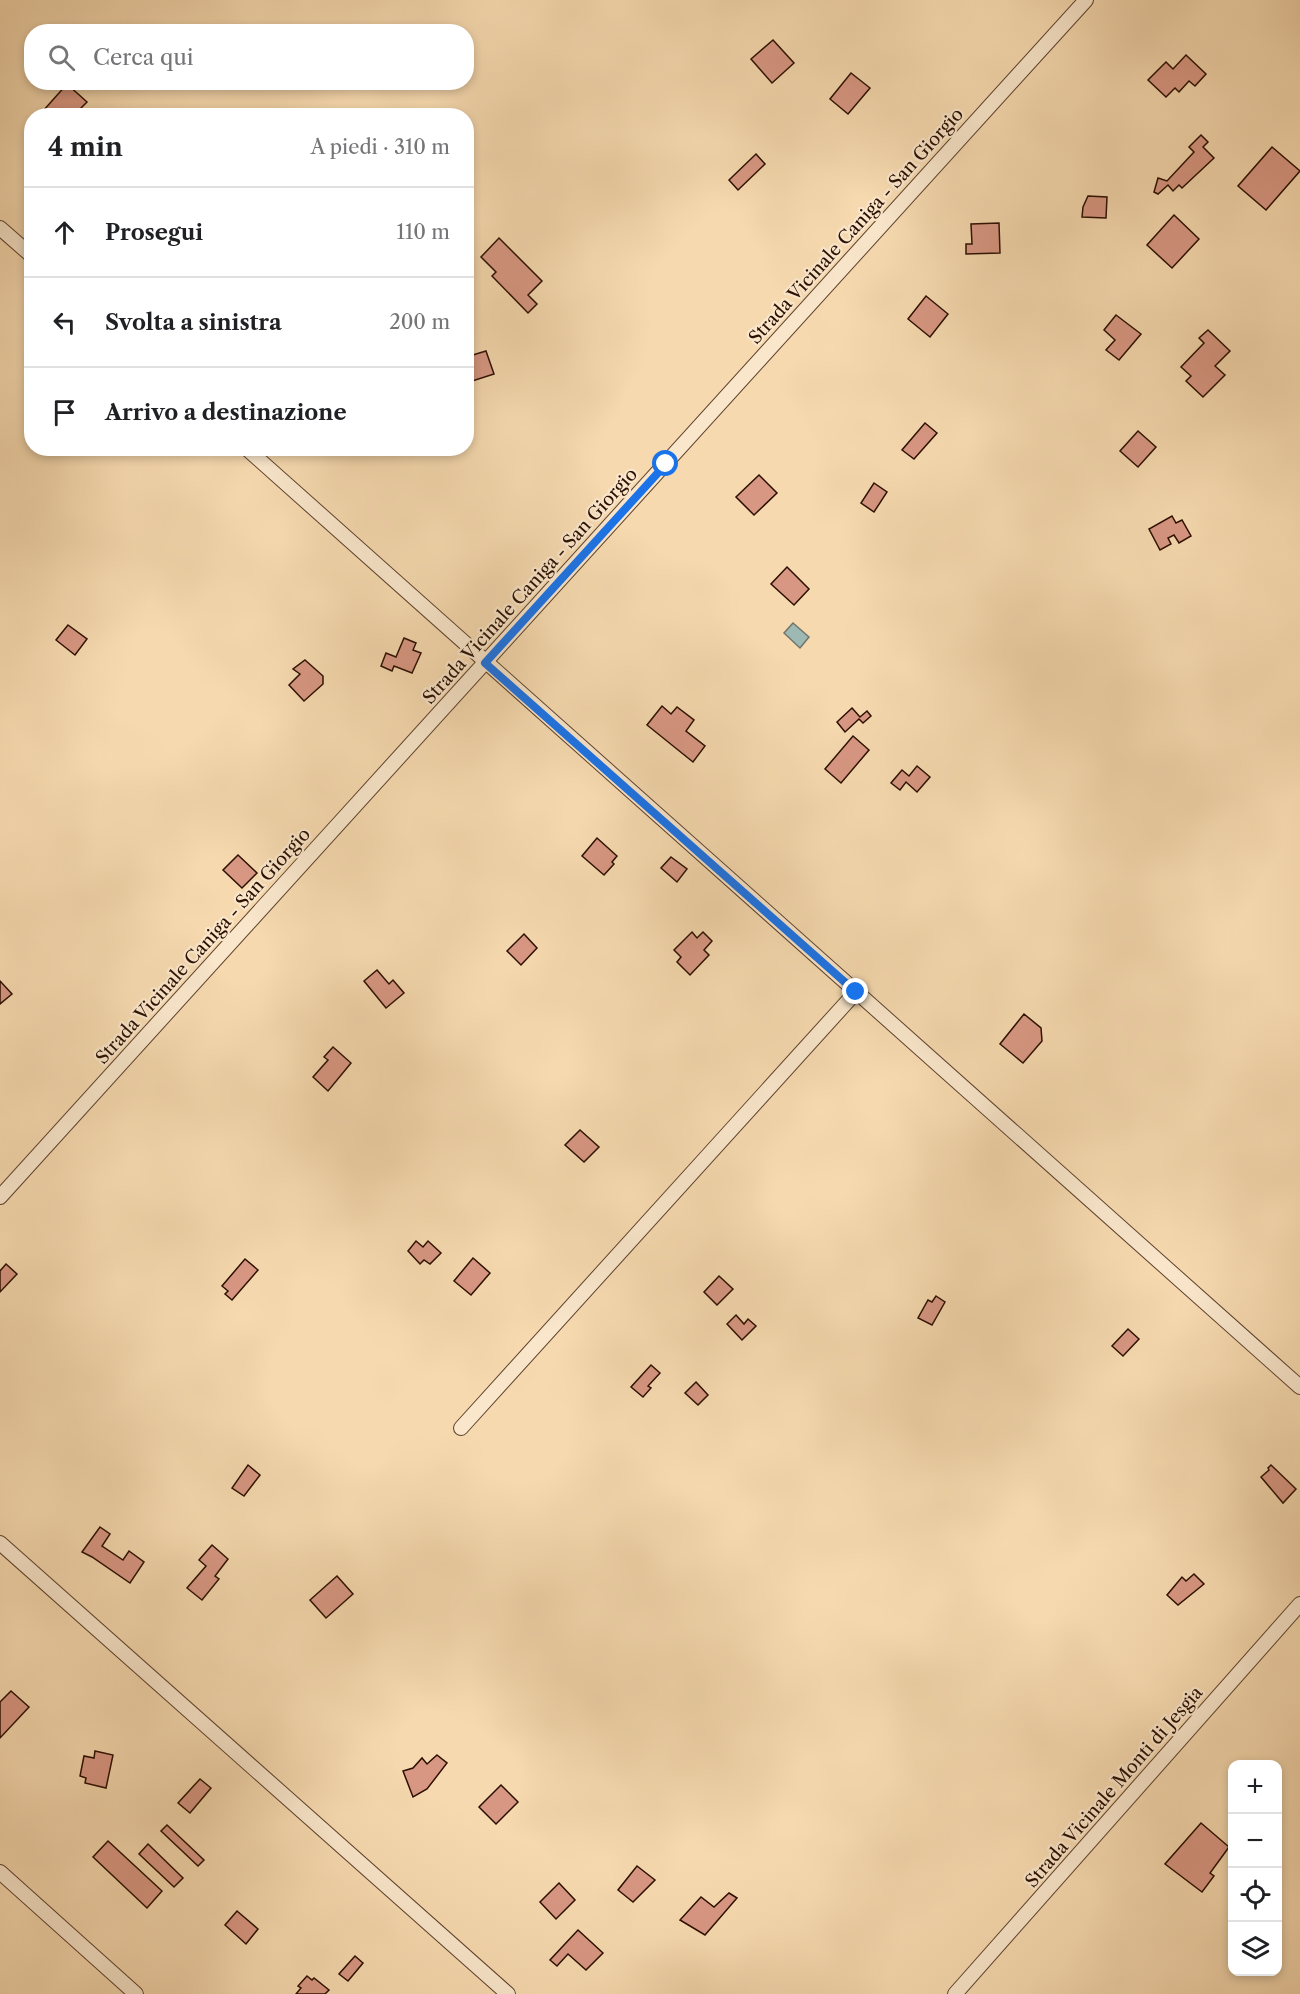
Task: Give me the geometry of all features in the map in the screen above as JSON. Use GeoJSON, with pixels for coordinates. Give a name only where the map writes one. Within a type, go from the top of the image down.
{"type":"FeatureCollection","features":[{"type":"Feature","properties":{"kind":"street","name":"Strada Vicinale Caniga - San Giorgio"},"geometry":{"type":"LineString","coordinates":[[0,1197],[1086,0]]}},
{"type":"Feature","properties":{"kind":"street"},"geometry":{"type":"LineString","coordinates":[[0,228],[24,249]]}},
{"type":"Feature","properties":{"kind":"street"},"geometry":{"type":"LineString","coordinates":[[255,456],[1300,1387]]}},
{"type":"Feature","properties":{"kind":"street"},"geometry":{"type":"LineString","coordinates":[[461,1428],[856,992]]}},
{"type":"Feature","properties":{"kind":"street"},"geometry":{"type":"LineString","coordinates":[[0,1543],[508,1994]]}},
{"type":"Feature","properties":{"kind":"street","name":"Strada Vicinale Monti di Jesgia"},"geometry":{"type":"LineString","coordinates":[[955,1994],[1300,1604]]}},
{"type":"Feature","properties":{"kind":"street"},"geometry":{"type":"LineString","coordinates":[[0,1872],[136,1994]]}},
{"type":"Feature","properties":{"kind":"water"},"geometry":{"type":"Polygon","coordinates":[[[793,623],[809,637],[800,648],[784,633],[793,623]]]}},
{"type":"Feature","properties":{"kind":"building"},"geometry":{"type":"Polygon","coordinates":[[[773,40],[794,63],[772,83],[751,59],[773,40]]]}},
{"type":"Feature","properties":{"kind":"building"},"geometry":{"type":"Polygon","coordinates":[[[1186,55],[1206,74],[1195,86],[1189,81],[1179,92],[1175,88],[1166,97],[1148,80],[1166,62],[1173,69],[1186,55]]]}},
{"type":"Feature","properties":{"kind":"building"},"geometry":{"type":"Polygon","coordinates":[[[851,73],[870,88],[848,114],[830,99],[851,73]]]}},
{"type":"Feature","properties":{"kind":"building"},"geometry":{"type":"Polygon","coordinates":[[[62,90],[74,90],[87,102],[81,108],[46,108],[62,90]]]}},
{"type":"Feature","properties":{"kind":"building"},"geometry":{"type":"Polygon","coordinates":[[[1201,135],[1208,142],[1203,147],[1214,158],[1182,188],[1179,185],[1173,191],[1168,185],[1158,194],[1154,192],[1158,178],[1167,181],[1194,152],[1189,147],[1201,135]]]}},
{"type":"Feature","properties":{"kind":"building"},"geometry":{"type":"Polygon","coordinates":[[[1272,147],[1300,171],[1266,210],[1238,186],[1272,147]]]}},
{"type":"Feature","properties":{"kind":"building"},"geometry":{"type":"Polygon","coordinates":[[[756,154],[765,164],[738,190],[729,180],[756,154]]]}},
{"type":"Feature","properties":{"kind":"building"},"geometry":{"type":"Polygon","coordinates":[[[1088,196],[1107,197],[1106,218],[1082,217],[1088,196]]]}},
{"type":"Feature","properties":{"kind":"building"},"geometry":{"type":"Polygon","coordinates":[[[1174,215],[1199,239],[1172,268],[1147,245],[1174,215]]]}},
{"type":"Feature","properties":{"kind":"building"},"geometry":{"type":"Polygon","coordinates":[[[999,223],[1000,253],[966,254],[966,244],[972,244],[971,224],[999,223]]]}},
{"type":"Feature","properties":{"kind":"building"},"geometry":{"type":"Polygon","coordinates":[[[499,238],[542,281],[528,295],[537,304],[528,313],[492,276],[496,272],[481,257],[499,238]]]}},
{"type":"Feature","properties":{"kind":"building"},"geometry":{"type":"Polygon","coordinates":[[[926,296],[948,314],[930,337],[908,319],[926,296]]]}},
{"type":"Feature","properties":{"kind":"building"},"geometry":{"type":"Polygon","coordinates":[[[1116,315],[1141,334],[1119,360],[1106,350],[1115,340],[1104,330],[1116,315]]]}},
{"type":"Feature","properties":{"kind":"building"},"geometry":{"type":"Polygon","coordinates":[[[1208,330],[1230,351],[1215,366],[1225,375],[1203,397],[1186,381],[1191,376],[1181,367],[1204,343],[1199,338],[1208,330]]]}},
{"type":"Feature","properties":{"kind":"building"},"geometry":{"type":"Polygon","coordinates":[[[486,351],[494,374],[474,380],[474,355],[486,351]]]}},
{"type":"Feature","properties":{"kind":"building"},"geometry":{"type":"Polygon","coordinates":[[[925,423],[937,433],[914,459],[902,450],[925,423]]]}},
{"type":"Feature","properties":{"kind":"building"},"geometry":{"type":"Polygon","coordinates":[[[1138,431],[1156,447],[1138,467],[1120,451],[1138,431]]]}},
{"type":"Feature","properties":{"kind":"building"},"geometry":{"type":"Polygon","coordinates":[[[759,475],[777,493],[754,515],[736,497],[759,475]]]}},
{"type":"Feature","properties":{"kind":"building"},"geometry":{"type":"Polygon","coordinates":[[[874,483],[887,492],[874,512],[861,503],[874,483]]]}},
{"type":"Feature","properties":{"kind":"building"},"geometry":{"type":"Polygon","coordinates":[[[1172,516],[1176,523],[1182,520],[1191,536],[1179,543],[1174,535],[1168,538],[1171,544],[1160,550],[1149,529],[1172,516]]]}},
{"type":"Feature","properties":{"kind":"building"},"geometry":{"type":"Polygon","coordinates":[[[787,567],[809,589],[794,605],[771,584],[787,567]]]}},
{"type":"Feature","properties":{"kind":"building"},"geometry":{"type":"Polygon","coordinates":[[[68,625],[87,639],[75,655],[56,640],[68,625]]]}},
{"type":"Feature","properties":{"kind":"building"},"geometry":{"type":"Polygon","coordinates":[[[404,638],[416,643],[413,650],[421,653],[412,673],[394,666],[392,671],[381,666],[386,653],[396,657],[404,638]]]}},
{"type":"Feature","properties":{"kind":"building"},"geometry":{"type":"Polygon","coordinates":[[[305,660],[323,676],[323,684],[304,701],[289,685],[300,674],[293,669],[305,660]]]}},
{"type":"Feature","properties":{"kind":"building"},"geometry":{"type":"Polygon","coordinates":[[[662,706],[671,714],[677,707],[694,720],[686,731],[705,746],[693,762],[647,725],[662,706]]]}},
{"type":"Feature","properties":{"kind":"building"},"geometry":{"type":"Polygon","coordinates":[[[852,708],[860,717],[867,711],[871,716],[863,723],[859,719],[845,732],[837,722],[852,708]]]}},
{"type":"Feature","properties":{"kind":"building"},"geometry":{"type":"Polygon","coordinates":[[[853,736],[869,750],[841,783],[825,769],[853,736]]]}},
{"type":"Feature","properties":{"kind":"building"},"geometry":{"type":"Polygon","coordinates":[[[917,766],[930,777],[917,792],[906,782],[900,790],[891,783],[902,770],[909,776],[917,766]]]}},
{"type":"Feature","properties":{"kind":"building"},"geometry":{"type":"Polygon","coordinates":[[[597,838],[617,856],[612,862],[614,864],[604,875],[582,856],[597,838]]]}},
{"type":"Feature","properties":{"kind":"building"},"geometry":{"type":"Polygon","coordinates":[[[238,855],[257,873],[242,888],[223,870],[238,855]]]}},
{"type":"Feature","properties":{"kind":"building"},"geometry":{"type":"Polygon","coordinates":[[[671,857],[687,869],[677,882],[661,868],[671,857]]]}},
{"type":"Feature","properties":{"kind":"building"},"geometry":{"type":"Polygon","coordinates":[[[692,932],[697,938],[703,932],[712,941],[704,950],[709,955],[690,975],[677,962],[681,957],[674,950],[692,932]]]}},
{"type":"Feature","properties":{"kind":"building"},"geometry":{"type":"Polygon","coordinates":[[[524,934],[537,948],[521,965],[507,951],[524,934]]]}},
{"type":"Feature","properties":{"kind":"building"},"geometry":{"type":"Polygon","coordinates":[[[377,970],[389,984],[393,980],[404,993],[386,1008],[364,981],[377,970]]]}},
{"type":"Feature","properties":{"kind":"building"},"geometry":{"type":"Polygon","coordinates":[[[0,981],[12,994],[0,1004],[0,981]]]}},
{"type":"Feature","properties":{"kind":"building"},"geometry":{"type":"Polygon","coordinates":[[[1024,1014],[1041,1028],[1042,1041],[1023,1063],[1000,1044],[1024,1014]]]}},
{"type":"Feature","properties":{"kind":"building"},"geometry":{"type":"Polygon","coordinates":[[[333,1047],[351,1063],[328,1091],[313,1077],[328,1060],[324,1057],[333,1047]]]}},
{"type":"Feature","properties":{"kind":"building"},"geometry":{"type":"Polygon","coordinates":[[[580,1130],[599,1147],[584,1162],[565,1145],[580,1130]]]}},
{"type":"Feature","properties":{"kind":"building"},"geometry":{"type":"Polygon","coordinates":[[[416,1241],[423,1247],[428,1241],[441,1253],[430,1264],[424,1260],[420,1264],[408,1251],[416,1241]]]}},
{"type":"Feature","properties":{"kind":"building"},"geometry":{"type":"Polygon","coordinates":[[[473,1258],[490,1273],[471,1295],[454,1281],[473,1258]]]}},
{"type":"Feature","properties":{"kind":"building"},"geometry":{"type":"Polygon","coordinates":[[[245,1259],[258,1270],[232,1300],[225,1294],[228,1291],[222,1286],[245,1259]]]}},
{"type":"Feature","properties":{"kind":"building"},"geometry":{"type":"Polygon","coordinates":[[[6,1264],[17,1274],[0,1292],[0,1271],[6,1264]]]}},
{"type":"Feature","properties":{"kind":"building"},"geometry":{"type":"Polygon","coordinates":[[[719,1276],[733,1289],[717,1305],[704,1292],[719,1276]]]}},
{"type":"Feature","properties":{"kind":"building"},"geometry":{"type":"Polygon","coordinates":[[[936,1296],[945,1302],[932,1325],[918,1318],[928,1300],[932,1302],[936,1296]]]}},
{"type":"Feature","properties":{"kind":"building"},"geometry":{"type":"Polygon","coordinates":[[[736,1315],[744,1324],[748,1319],[756,1326],[742,1340],[727,1324],[736,1315]]]}},
{"type":"Feature","properties":{"kind":"building"},"geometry":{"type":"Polygon","coordinates":[[[1128,1329],[1139,1339],[1123,1356],[1112,1346],[1128,1329]]]}},
{"type":"Feature","properties":{"kind":"building"},"geometry":{"type":"Polygon","coordinates":[[[651,1365],[660,1373],[648,1386],[651,1388],[643,1397],[631,1387],[651,1365]]]}},
{"type":"Feature","properties":{"kind":"building"},"geometry":{"type":"Polygon","coordinates":[[[696,1382],[708,1395],[698,1405],[685,1393],[696,1382]]]}},
{"type":"Feature","properties":{"kind":"building"},"geometry":{"type":"Polygon","coordinates":[[[248,1465],[260,1475],[244,1496],[232,1488],[248,1465]]]}},
{"type":"Feature","properties":{"kind":"building"},"geometry":{"type":"Polygon","coordinates":[[[1271,1465],[1296,1489],[1283,1503],[1261,1477],[1271,1465]]]}},
{"type":"Feature","properties":{"kind":"building"},"geometry":{"type":"Polygon","coordinates":[[[100,1527],[110,1534],[102,1546],[123,1560],[129,1551],[144,1562],[130,1583],[82,1552],[100,1527]]]}},
{"type":"Feature","properties":{"kind":"building"},"geometry":{"type":"Polygon","coordinates":[[[212,1545],[228,1559],[215,1576],[219,1579],[202,1600],[187,1588],[206,1566],[199,1560],[212,1545]]]}},
{"type":"Feature","properties":{"kind":"building"},"geometry":{"type":"Polygon","coordinates":[[[1194,1574],[1204,1584],[1178,1605],[1167,1595],[1182,1577],[1186,1581],[1194,1574]]]}},
{"type":"Feature","properties":{"kind":"building"},"geometry":{"type":"Polygon","coordinates":[[[337,1576],[353,1594],[326,1618],[310,1600],[337,1576]]]}},
{"type":"Feature","properties":{"kind":"building"},"geometry":{"type":"Polygon","coordinates":[[[11,1691],[29,1707],[0,1738],[0,1702],[11,1691]]]}},
{"type":"Feature","properties":{"kind":"building"},"geometry":{"type":"Polygon","coordinates":[[[95,1751],[113,1755],[106,1788],[85,1783],[86,1778],[80,1776],[84,1756],[94,1758],[95,1751]]]}},
{"type":"Feature","properties":{"kind":"building"},"geometry":{"type":"Polygon","coordinates":[[[437,1755],[447,1763],[427,1789],[413,1797],[403,1771],[413,1768],[422,1758],[427,1764],[437,1755]]]}},
{"type":"Feature","properties":{"kind":"building"},"geometry":{"type":"Polygon","coordinates":[[[200,1779],[211,1788],[190,1813],[178,1803],[200,1779]]]}},
{"type":"Feature","properties":{"kind":"building"},"geometry":{"type":"Polygon","coordinates":[[[501,1785],[518,1802],[496,1824],[479,1807],[501,1785]]]}},
{"type":"Feature","properties":{"kind":"building"},"geometry":{"type":"Polygon","coordinates":[[[1201,1823],[1228,1846],[1210,1873],[1214,1876],[1202,1892],[1165,1864],[1201,1823]]]}},
{"type":"Feature","properties":{"kind":"building"},"geometry":{"type":"Polygon","coordinates":[[[167,1825],[204,1860],[198,1866],[161,1831],[167,1825]]]}},
{"type":"Feature","properties":{"kind":"building"},"geometry":{"type":"Polygon","coordinates":[[[108,1841],[162,1891],[147,1908],[93,1857],[108,1841]]]}},
{"type":"Feature","properties":{"kind":"building"},"geometry":{"type":"Polygon","coordinates":[[[148,1844],[183,1878],[174,1887],[139,1854],[148,1844]]]}},
{"type":"Feature","properties":{"kind":"building"},"geometry":{"type":"Polygon","coordinates":[[[637,1866],[655,1880],[633,1902],[618,1890],[637,1866]]]}},
{"type":"Feature","properties":{"kind":"building"},"geometry":{"type":"Polygon","coordinates":[[[559,1883],[575,1900],[556,1919],[540,1902],[559,1883]]]}},
{"type":"Feature","properties":{"kind":"building"},"geometry":{"type":"Polygon","coordinates":[[[729,1893],[737,1898],[705,1935],[680,1920],[701,1897],[714,1907],[729,1893]]]}},
{"type":"Feature","properties":{"kind":"building"},"geometry":{"type":"Polygon","coordinates":[[[237,1911],[258,1929],[246,1944],[225,1925],[237,1911]]]}},
{"type":"Feature","properties":{"kind":"building"},"geometry":{"type":"Polygon","coordinates":[[[578,1930],[603,1953],[586,1970],[568,1954],[557,1966],[550,1960],[578,1930]]]}},
{"type":"Feature","properties":{"kind":"building"},"geometry":{"type":"Polygon","coordinates":[[[355,1956],[363,1963],[348,1981],[339,1974],[355,1956]]]}},
{"type":"Feature","properties":{"kind":"building"},"geometry":{"type":"Polygon","coordinates":[[[307,1976],[312,1980],[314,1978],[329,1990],[325,1994],[296,1994],[301,1988],[298,1986],[307,1976]]]}},
{"type":"Feature","properties":{"kind":"route"},"geometry":{"type":"LineString","coordinates":[[666,464],[485,663],[856,992]]}}]}
